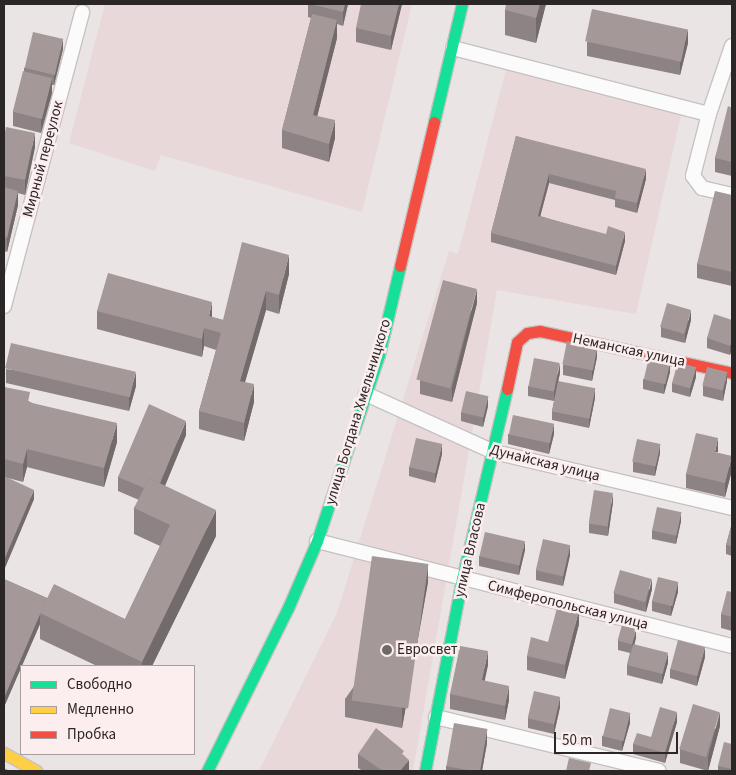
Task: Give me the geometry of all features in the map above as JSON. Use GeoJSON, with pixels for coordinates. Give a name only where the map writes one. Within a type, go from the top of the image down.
{"type":"FeatureCollection","features":[{"type":"Feature","properties":{"kind":"main road","name":"улица Богдана Хмельницкого"},"geometry":{"type":"LineString","coordinates":[[207,771],[276,634],[317,541],[379,355],[462,4]]}},
{"type":"Feature","properties":{"kind":"main road","name":"Неманская улица"},"geometry":{"type":"LineString","coordinates":[[527,333],[540,331],[732,373]]}},
{"type":"Feature","properties":{"kind":"main road","name":"улица Власова"},"geometry":{"type":"LineString","coordinates":[[424,771],[462,579],[494,452],[516,342],[527,333]]}},
{"type":"Feature","properties":{"kind":"main road"},"geometry":{"type":"LineString","coordinates":[[4,753],[36,771]]}},
{"type":"Feature","properties":{"kind":"street","name":"Мирный переулок"},"geometry":{"type":"LineString","coordinates":[[4,306],[82,12]]}},
{"type":"Feature","properties":{"kind":"street"},"geometry":{"type":"LineString","coordinates":[[732,46],[709,114],[693,171],[695,182],[702,188],[732,195]]}},
{"type":"Feature","properties":{"kind":"street"},"geometry":{"type":"LineString","coordinates":[[453,48],[709,114]]}},
{"type":"Feature","properties":{"kind":"street","name":"Дунайская улица"},"geometry":{"type":"LineString","coordinates":[[366,394],[494,452],[732,508]]}},
{"type":"Feature","properties":{"kind":"street","name":"Симферопольская улица"},"geometry":{"type":"LineString","coordinates":[[317,541],[732,646]]}},
{"type":"Feature","properties":{"kind":"street"},"geometry":{"type":"LineString","coordinates":[[436,717],[659,771]]}},
{"type":"Feature","properties":{"kind":"shaded area"},"geometry":{"type":"Polygon","coordinates":[[[105,4],[412,4],[362,212],[161,155],[155,171],[69,143],[105,4]]]}},
{"type":"Feature","properties":{"kind":"shaded area"},"geometry":{"type":"Polygon","coordinates":[[[507,66],[681,115],[636,314],[497,290],[413,771],[259,771],[337,613],[449,251],[458,254],[507,66]]]}},
{"type":"Feature","properties":{"kind":"building"},"geometry":{"type":"Polygon","coordinates":[[[310,4],[345,4],[343,12],[310,4]]]}},
{"type":"Feature","properties":{"kind":"building"},"geometry":{"type":"Polygon","coordinates":[[[361,4],[399,4],[391,36],[356,28],[361,4]]]}},
{"type":"Feature","properties":{"kind":"building"},"geometry":{"type":"Polygon","coordinates":[[[506,4],[540,4],[536,18],[505,10],[506,4]]]}},
{"type":"Feature","properties":{"kind":"building"},"geometry":{"type":"Polygon","coordinates":[[[592,9],[688,29],[681,62],[585,41],[592,9]]]}},
{"type":"Feature","properties":{"kind":"building"},"geometry":{"type":"Polygon","coordinates":[[[312,14],[337,20],[313,115],[335,120],[329,144],[282,130],[312,14]]]}},
{"type":"Feature","properties":{"kind":"building"},"geometry":{"type":"Polygon","coordinates":[[[33,32],[63,39],[55,75],[25,68],[33,32]]]}},
{"type":"Feature","properties":{"kind":"building"},"geometry":{"type":"Polygon","coordinates":[[[23,71],[52,78],[42,119],[13,112],[23,71]]]}},
{"type":"Feature","properties":{"kind":"building"},"geometry":{"type":"Polygon","coordinates":[[[728,106],[732,108],[732,162],[715,158],[728,106]]]}},
{"type":"Feature","properties":{"kind":"building"},"geometry":{"type":"Polygon","coordinates":[[[6,127],[35,133],[25,180],[4,176],[4,138],[6,127]]]}},
{"type":"Feature","properties":{"kind":"building"},"geometry":{"type":"Polygon","coordinates":[[[516,136],[646,169],[637,203],[615,198],[616,191],[549,174],[538,216],[606,234],[608,226],[625,232],[616,266],[491,233],[516,136]]]}},
{"type":"Feature","properties":{"kind":"building"},"geometry":{"type":"Polygon","coordinates":[[[4,187],[18,191],[7,238],[4,237],[4,187]]]}},
{"type":"Feature","properties":{"kind":"building"},"geometry":{"type":"Polygon","coordinates":[[[715,191],[732,195],[732,272],[697,264],[715,191]]]}},
{"type":"Feature","properties":{"kind":"building"},"geometry":{"type":"Polygon","coordinates":[[[242,242],[289,255],[279,295],[266,291],[240,381],[254,384],[244,423],[199,411],[221,333],[204,328],[202,339],[97,311],[108,273],[212,302],[209,316],[223,320],[242,242]]]}},
{"type":"Feature","properties":{"kind":"building"},"geometry":{"type":"Polygon","coordinates":[[[443,280],[477,289],[450,389],[416,379],[443,280]]]}},
{"type":"Feature","properties":{"kind":"building"},"geometry":{"type":"Polygon","coordinates":[[[667,303],[691,310],[684,334],[660,327],[667,303]]]}},
{"type":"Feature","properties":{"kind":"building"},"geometry":{"type":"Polygon","coordinates":[[[714,314],[732,320],[732,340],[730,346],[707,338],[714,314]]]}},
{"type":"Feature","properties":{"kind":"building"},"geometry":{"type":"Polygon","coordinates":[[[567,341],[597,347],[593,370],[562,365],[567,341]]]}},
{"type":"Feature","properties":{"kind":"building"},"geometry":{"type":"Polygon","coordinates":[[[11,343],[136,372],[130,397],[5,368],[11,343]]]}},
{"type":"Feature","properties":{"kind":"building"},"geometry":{"type":"Polygon","coordinates":[[[649,357],[670,362],[665,384],[644,379],[649,357]]]}},
{"type":"Feature","properties":{"kind":"building"},"geometry":{"type":"Polygon","coordinates":[[[534,358],[560,363],[554,391],[528,386],[534,358]]]}},
{"type":"Feature","properties":{"kind":"building"},"geometry":{"type":"Polygon","coordinates":[[[678,362],[696,367],[690,388],[672,383],[678,362]]]}},
{"type":"Feature","properties":{"kind":"building"},"geometry":{"type":"Polygon","coordinates":[[[707,367],[727,372],[723,391],[702,385],[707,367]]]}},
{"type":"Feature","properties":{"kind":"building"},"geometry":{"type":"Polygon","coordinates":[[[558,381],[595,388],[589,419],[552,411],[558,381]]]}},
{"type":"Feature","properties":{"kind":"building"},"geometry":{"type":"Polygon","coordinates":[[[4,387],[30,392],[28,402],[117,423],[104,468],[27,449],[23,464],[4,459],[4,387]]]}},
{"type":"Feature","properties":{"kind":"building"},"geometry":{"type":"Polygon","coordinates":[[[466,391],[488,396],[483,418],[461,412],[466,391]]]}},
{"type":"Feature","properties":{"kind":"building"},"geometry":{"type":"Polygon","coordinates":[[[149,404],[186,421],[160,483],[149,478],[144,488],[118,477],[149,404]]]}},
{"type":"Feature","properties":{"kind":"building"},"geometry":{"type":"Polygon","coordinates":[[[513,415],[554,424],[550,443],[509,435],[513,415]]]}},
{"type":"Feature","properties":{"kind":"building"},"geometry":{"type":"Polygon","coordinates":[[[696,433],[718,438],[715,452],[732,456],[725,483],[686,474],[696,433]]]}},
{"type":"Feature","properties":{"kind":"building"},"geometry":{"type":"Polygon","coordinates":[[[416,438],[442,444],[436,473],[409,467],[416,438]]]}},
{"type":"Feature","properties":{"kind":"building"},"geometry":{"type":"Polygon","coordinates":[[[637,439],[660,444],[656,466],[632,461],[637,439]]]}},
{"type":"Feature","properties":{"kind":"building"},"geometry":{"type":"Polygon","coordinates":[[[4,476],[34,490],[4,560],[4,476]]]}},
{"type":"Feature","properties":{"kind":"building"},"geometry":{"type":"Polygon","coordinates":[[[149,478],[216,510],[142,662],[40,613],[54,584],[125,619],[170,525],[134,508],[149,478]]]}},
{"type":"Feature","properties":{"kind":"building"},"geometry":{"type":"Polygon","coordinates":[[[594,490],[613,493],[607,527],[589,524],[594,490]]]}},
{"type":"Feature","properties":{"kind":"building"},"geometry":{"type":"Polygon","coordinates":[[[657,507],[681,512],[676,536],[652,530],[657,507]]]}},
{"type":"Feature","properties":{"kind":"building"},"geometry":{"type":"Polygon","coordinates":[[[732,523],[732,546],[726,545],[732,523]]]}},
{"type":"Feature","properties":{"kind":"building"},"geometry":{"type":"Polygon","coordinates":[[[485,532],[525,541],[519,566],[479,556],[485,532]]]}},
{"type":"Feature","properties":{"kind":"building"},"geometry":{"type":"Polygon","coordinates":[[[543,539],[570,545],[563,576],[536,570],[543,539]]]}},
{"type":"Feature","properties":{"kind":"building","name":"Евросвет"},"geometry":{"type":"Polygon","coordinates":[[[372,556],[428,564],[408,709],[352,701],[372,556]]]}},
{"type":"Feature","properties":{"kind":"building"},"geometry":{"type":"Polygon","coordinates":[[[620,570],[652,579],[645,602],[613,593],[620,570]]]}},
{"type":"Feature","properties":{"kind":"building"},"geometry":{"type":"Polygon","coordinates":[[[658,577],[678,582],[672,606],[652,601],[658,577]]]}},
{"type":"Feature","properties":{"kind":"building"},"geometry":{"type":"Polygon","coordinates":[[[4,579],[47,598],[4,698],[4,579]]]}},
{"type":"Feature","properties":{"kind":"building"},"geometry":{"type":"Polygon","coordinates":[[[727,591],[732,592],[732,617],[721,614],[727,591]]]}},
{"type":"Feature","properties":{"kind":"building"},"geometry":{"type":"Polygon","coordinates":[[[558,604],[579,610],[565,665],[527,656],[531,637],[548,642],[558,604]]]}},
{"type":"Feature","properties":{"kind":"building"},"geometry":{"type":"Polygon","coordinates":[[[622,625],[636,629],[632,645],[618,640],[622,625]]]}},
{"type":"Feature","properties":{"kind":"building"},"geometry":{"type":"Polygon","coordinates":[[[678,640],[705,647],[697,676],[670,669],[678,640]]]}},
{"type":"Feature","properties":{"kind":"building"},"geometry":{"type":"Polygon","coordinates":[[[633,644],[668,653],[663,674],[628,665],[633,644]]]}},
{"type":"Feature","properties":{"kind":"building"},"geometry":{"type":"Polygon","coordinates":[[[460,646],[488,651],[482,680],[509,686],[505,706],[450,694],[460,646]]]}},
{"type":"Feature","properties":{"kind":"building"},"geometry":{"type":"Polygon","coordinates":[[[534,691],[560,697],[554,724],[528,718],[534,691]]]}},
{"type":"Feature","properties":{"kind":"building"},"geometry":{"type":"Polygon","coordinates":[[[693,704],[720,712],[706,757],[679,749],[693,704]]]}},
{"type":"Feature","properties":{"kind":"building"},"geometry":{"type":"Polygon","coordinates":[[[660,707],[677,712],[665,753],[633,744],[637,733],[651,737],[660,707]]]}},
{"type":"Feature","properties":{"kind":"building"},"geometry":{"type":"Polygon","coordinates":[[[610,708],[630,713],[623,741],[603,736],[610,708]]]}},
{"type":"Feature","properties":{"kind":"building"},"geometry":{"type":"Polygon","coordinates":[[[454,723],[487,729],[480,771],[446,766],[454,723]]]}},
{"type":"Feature","properties":{"kind":"building"},"geometry":{"type":"Polygon","coordinates":[[[376,728],[404,751],[402,754],[409,760],[400,771],[383,771],[358,754],[376,728]]]}},
{"type":"Feature","properties":{"kind":"building"},"geometry":{"type":"Polygon","coordinates":[[[724,742],[732,744],[732,769],[718,766],[724,742]]]}},
{"type":"Feature","properties":{"kind":"building"},"geometry":{"type":"Polygon","coordinates":[[[569,758],[591,763],[589,771],[566,771],[569,758]]]}},
{"type":"Feature","properties":{"kind":"traffic: fast"},"geometry":{"type":"LineString","coordinates":[[434,122],[462,4]]}},
{"type":"Feature","properties":{"kind":"traffic: fast"},"geometry":{"type":"LineString","coordinates":[[207,771],[288,608],[317,541],[379,355],[400,266]]}},
{"type":"Feature","properties":{"kind":"traffic: fast"},"geometry":{"type":"LineString","coordinates":[[425,771],[462,579],[507,389]]}},
{"type":"Feature","properties":{"kind":"traffic: slow"},"geometry":{"type":"LineString","coordinates":[[4,753],[36,771]]}},
{"type":"Feature","properties":{"kind":"traffic: jam"},"geometry":{"type":"LineString","coordinates":[[400,266],[434,122]]}},
{"type":"Feature","properties":{"kind":"traffic: jam"},"geometry":{"type":"LineString","coordinates":[[507,389],[517,342],[527,333],[540,331],[732,373]]}},
{"type":"Feature","properties":{"kind":"place","name":"Евросвет"},"geometry":{"type":"Point","coordinates":[387,650]}}]}
